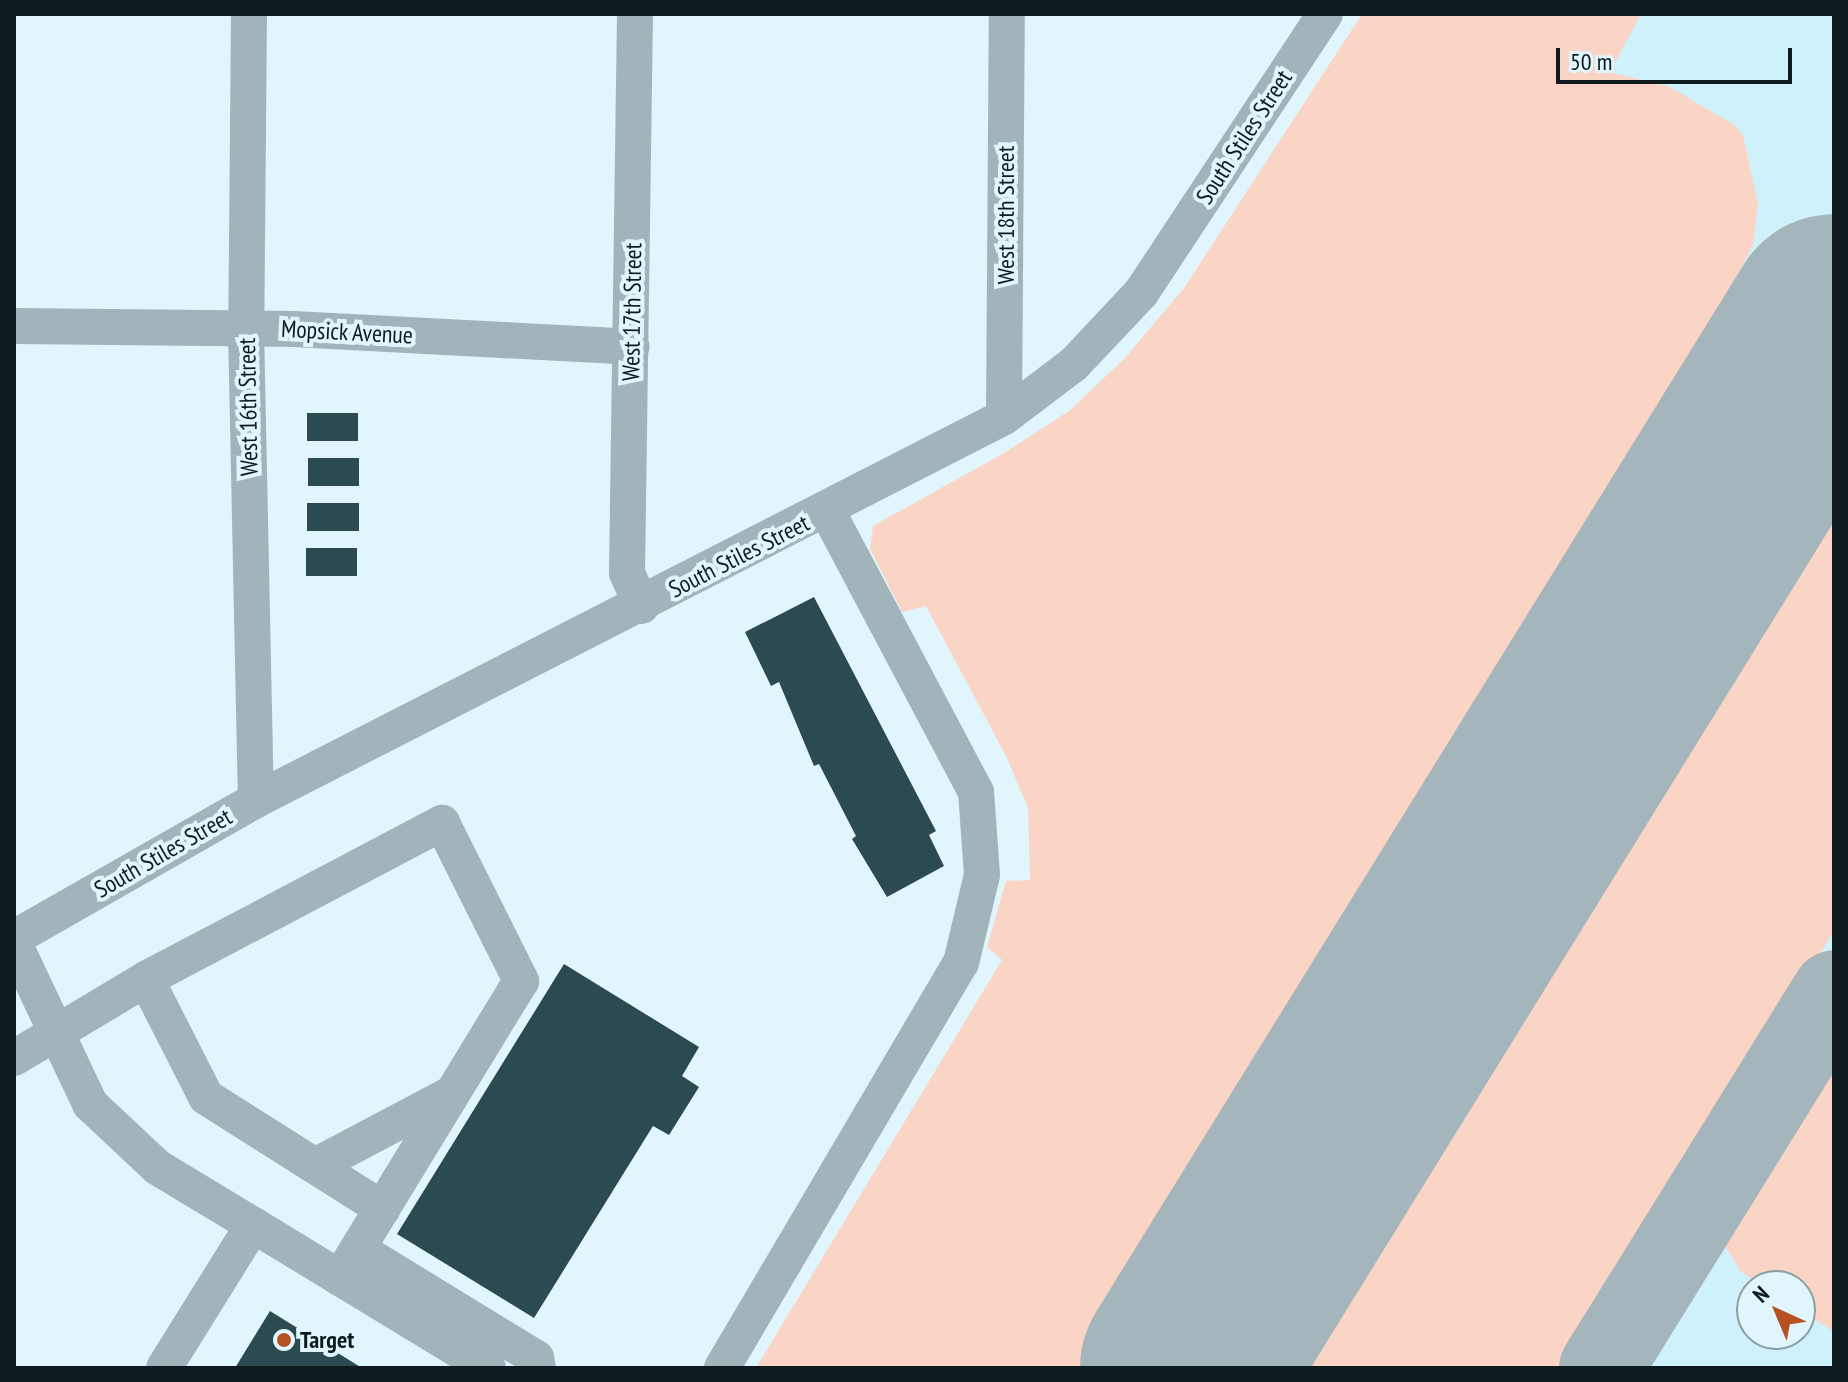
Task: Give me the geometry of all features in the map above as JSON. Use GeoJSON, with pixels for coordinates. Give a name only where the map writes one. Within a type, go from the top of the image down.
{"type":"FeatureCollection","features":[{"type":"Feature","properties":{"kind":"street","name":"West 16th Street"},"geometry":{"type":"LineString","coordinates":[[249,14],[246,328],[256,800]]}},
{"type":"Feature","properties":{"kind":"street","name":"West 17th Street"},"geometry":{"type":"LineString","coordinates":[[635,14],[627,573],[642,606]]}},
{"type":"Feature","properties":{"kind":"street","name":"West 18th Street"},"geometry":{"type":"LineString","coordinates":[[1004,417],[1007,14]]}},
{"type":"Feature","properties":{"kind":"street","name":"South Stiles Street"},"geometry":{"type":"LineString","coordinates":[[14,940],[256,800],[642,606],[1004,417],[1074,364],[1141,293],[1325,14]]}},
{"type":"Feature","properties":{"kind":"street","name":"Mopsick Avenue"},"geometry":{"type":"LineString","coordinates":[[14,326],[246,328],[632,347]]}},
{"type":"Feature","properties":{"kind":"street"},"geometry":{"type":"LineString","coordinates":[[722,1368],[961,963],[982,875],[976,792],[827,511]]}},
{"type":"Feature","properties":{"kind":"street"},"geometry":{"type":"LineString","coordinates":[[14,1058],[56,1037],[146,979],[442,823],[521,981],[349,1263]]}},
{"type":"Feature","properties":{"kind":"street"},"geometry":{"type":"LineString","coordinates":[[14,940],[56,1037],[90,1104],[157,1167],[253,1225],[454,1307],[537,1363]]}},
{"type":"Feature","properties":{"kind":"street"},"geometry":{"type":"LineString","coordinates":[[146,979],[206,1097],[383,1209]]}},
{"type":"Feature","properties":{"kind":"street"},"geometry":{"type":"LineString","coordinates":[[315,1166],[453,1093]]}},
{"type":"Feature","properties":{"kind":"street"},"geometry":{"type":"LineString","coordinates":[[164,1368],[253,1225]]}},
{"type":"Feature","properties":{"kind":"street"},"geometry":{"type":"LineString","coordinates":[[349,1263],[488,1368]]}},
{"type":"Feature","properties":{"kind":"shaded area"},"geometry":{"type":"Polygon","coordinates":[[[1362,14],[1641,14],[1610,72],[1670,87],[1736,126],[1743,136],[1758,203],[1753,245],[1740,270],[1754,282],[1083,1368],[756,1368],[1002,960],[987,947],[1006,881],[1030,880],[1028,808],[1006,756],[926,606],[902,612],[870,549],[873,526],[1004,453],[1069,411],[1124,359],[1184,288],[1362,14]]]}},
{"type":"Feature","properties":{"kind":"shaded area"},"geometry":{"type":"Polygon","coordinates":[[[1595,14],[1834,14],[1834,1368],[764,1368],[1595,14]]]}},
{"type":"Feature","properties":{"kind":"shaded area"},"geometry":{"type":"Polygon","coordinates":[[[1834,493],[1834,931],[1568,1368],[1294,1368],[1834,493]]]}},
{"type":"Feature","properties":{"kind":"shaded area"},"geometry":{"type":"Polygon","coordinates":[[[1834,1024],[1834,1332],[1816,1320],[1816,1270],[1740,1270],[1723,1243],[1720,1205],[1834,1024]]]}},
{"type":"Feature","properties":{"kind":"building"},"geometry":{"type":"Polygon","coordinates":[[[307,413],[358,413],[358,441],[307,441],[307,413]]]}},
{"type":"Feature","properties":{"kind":"building"},"geometry":{"type":"Polygon","coordinates":[[[308,458],[359,458],[359,486],[308,486],[308,458]]]}},
{"type":"Feature","properties":{"kind":"building"},"geometry":{"type":"Polygon","coordinates":[[[307,503],[359,503],[359,531],[307,531],[307,503]]]}},
{"type":"Feature","properties":{"kind":"building"},"geometry":{"type":"Polygon","coordinates":[[[306,548],[357,548],[357,576],[306,576],[306,548]]]}},
{"type":"Feature","properties":{"kind":"building"},"geometry":{"type":"Polygon","coordinates":[[[814,597],[936,831],[929,835],[944,866],[887,897],[852,839],[856,836],[819,764],[814,766],[779,682],[771,686],[745,632],[814,597]]]}},
{"type":"Feature","properties":{"kind":"building"},"geometry":{"type":"Polygon","coordinates":[[[564,964],[699,1047],[682,1076],[699,1087],[669,1135],[653,1126],[534,1318],[397,1234],[564,964]]]}},
{"type":"Feature","properties":{"kind":"building","name":"Target"},"geometry":{"type":"Polygon","coordinates":[[[270,1311],[362,1368],[235,1368],[270,1311]]]}},
{"type":"Feature","properties":{"kind":"taxiway"},"geometry":{"type":"LineString","coordinates":[[1601,1368],[1834,992]]}},
{"type":"Feature","properties":{"kind":"runway"},"geometry":{"type":"LineString","coordinates":[[1186,1368],[1834,320]]}},
{"type":"Feature","properties":{"kind":"place","name":"Target"},"geometry":{"type":"Point","coordinates":[284,1340]}}]}
